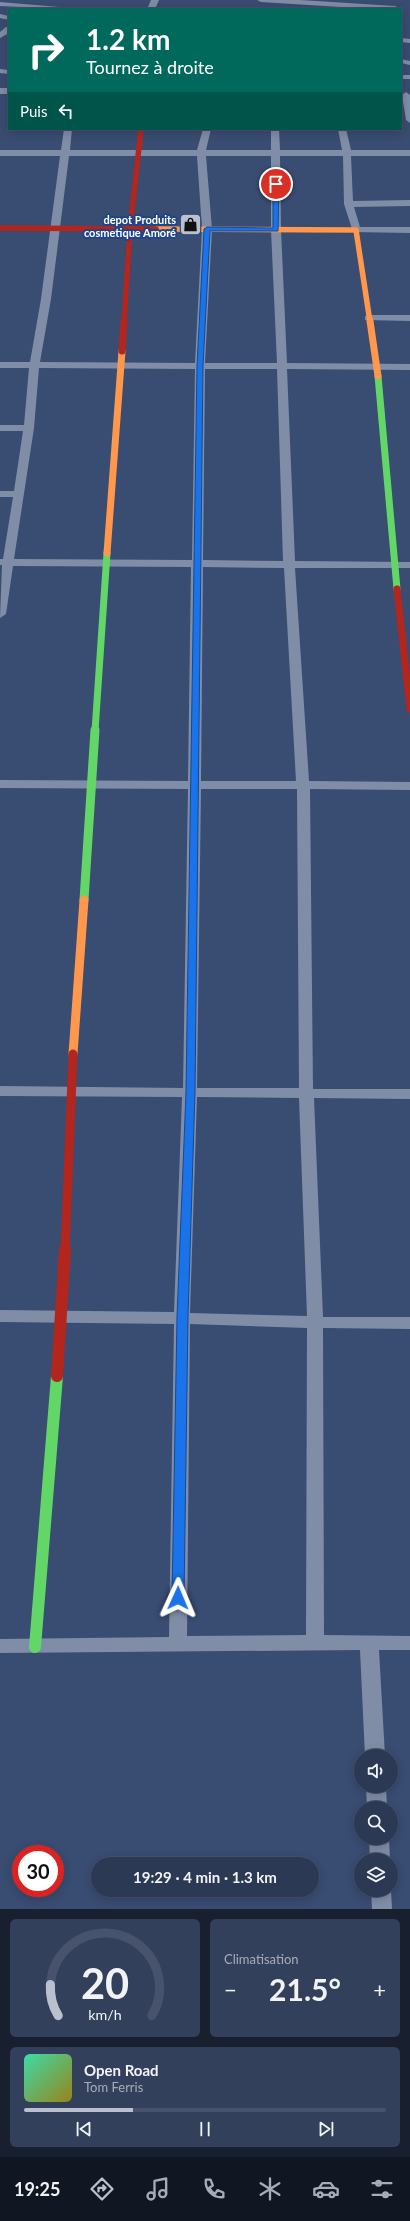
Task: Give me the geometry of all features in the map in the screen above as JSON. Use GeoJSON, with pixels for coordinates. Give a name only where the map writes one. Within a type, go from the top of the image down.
{"type":"FeatureCollection","features":[{"type":"Feature","properties":{"kind":"street"},"geometry":{"type":"LineString","coordinates":[[39,7],[48,0]]}},
{"type":"Feature","properties":{"kind":"street"},"geometry":{"type":"LineString","coordinates":[[261,0],[301,6],[341,4],[395,8],[399,0]]}},
{"type":"Feature","properties":{"kind":"street"},"geometry":{"type":"LineString","coordinates":[[0,4],[49,8]]}},
{"type":"Feature","properties":{"kind":"street"},"geometry":{"type":"LineString","coordinates":[[406,95],[410,120]]}},
{"type":"Feature","properties":{"kind":"street"},"geometry":{"type":"LineString","coordinates":[[0,614],[4,562],[28,428],[34,366],[46,299],[68,130]]}},
{"type":"Feature","properties":{"kind":"street"},"geometry":{"type":"LineString","coordinates":[[35,1647],[62,1315],[70,1091],[93,785],[106,563],[130,229],[141,130]]}},
{"type":"Feature","properties":{"kind":"street"},"geometry":{"type":"LineString","coordinates":[[178,1645],[182,1317],[190,1092],[200,366],[207,229],[202,153],[207,130]]}},
{"type":"Feature","properties":{"kind":"street"},"geometry":{"type":"LineString","coordinates":[[275,130],[276,230],[289,564],[303,784],[306,1094],[315,1323],[315,1642]]}},
{"type":"Feature","properties":{"kind":"street"},"geometry":{"type":"LineString","coordinates":[[342,130],[347,154],[349,204],[356,230],[368,318],[378,367],[394,565],[407,632],[410,709]]}},
{"type":"Feature","properties":{"kind":"street"},"geometry":{"type":"LineString","coordinates":[[0,153],[410,153]]}},
{"type":"Feature","properties":{"kind":"street"},"geometry":{"type":"LineString","coordinates":[[349,204],[410,203]]}},
{"type":"Feature","properties":{"kind":"street"},"geometry":{"type":"LineString","coordinates":[[0,228],[410,230]]}},
{"type":"Feature","properties":{"kind":"street"},"geometry":{"type":"LineString","coordinates":[[368,318],[410,318]]}},
{"type":"Feature","properties":{"kind":"street"},"geometry":{"type":"LineString","coordinates":[[0,365],[410,367]]}},
{"type":"Feature","properties":{"kind":"street"},"geometry":{"type":"LineString","coordinates":[[0,428],[28,428]]}},
{"type":"Feature","properties":{"kind":"street"},"geometry":{"type":"LineString","coordinates":[[0,494],[17,494]]}},
{"type":"Feature","properties":{"kind":"street"},"geometry":{"type":"LineString","coordinates":[[4,562],[410,565]]}},
{"type":"Feature","properties":{"kind":"street"},"geometry":{"type":"LineString","coordinates":[[0,784],[194,786],[303,784],[410,786]]}},
{"type":"Feature","properties":{"kind":"street"},"geometry":{"type":"LineString","coordinates":[[0,1091],[410,1094]]}},
{"type":"Feature","properties":{"kind":"street"},"geometry":{"type":"LineString","coordinates":[[0,1316],[62,1315],[182,1317],[315,1323],[410,1323]]}},
{"type":"Feature","properties":{"kind":"street"},"geometry":{"type":"LineString","coordinates":[[0,1646],[35,1647],[315,1642],[410,1643]]}},
{"type":"Feature","properties":{"kind":"street"},"geometry":{"type":"LineString","coordinates":[[369,1643],[374,1749]]}},
{"type":"Feature","properties":{"kind":"street"},"geometry":{"type":"LineString","coordinates":[[382,1897],[382,1909]]}},
{"type":"Feature","properties":{"kind":"traffic: fast"},"geometry":{"type":"LineString","coordinates":[[378,376],[397,589]]}},
{"type":"Feature","properties":{"kind":"traffic: fast"},"geometry":{"type":"LineString","coordinates":[[84,900],[107,553]]}},
{"type":"Feature","properties":{"kind":"traffic: fast"},"geometry":{"type":"LineString","coordinates":[[35,1647],[57,1376]]}},
{"type":"Feature","properties":{"kind":"traffic: slow"},"geometry":{"type":"LineString","coordinates":[[156,229],[356,230],[378,376]]}},
{"type":"Feature","properties":{"kind":"traffic: slow"},"geometry":{"type":"LineString","coordinates":[[107,553],[122,351]]}},
{"type":"Feature","properties":{"kind":"traffic: slow"},"geometry":{"type":"LineString","coordinates":[[73,1054],[84,900]]}},
{"type":"Feature","properties":{"kind":"traffic: jam"},"geometry":{"type":"LineString","coordinates":[[122,351],[130,229],[141,130]]}},
{"type":"Feature","properties":{"kind":"traffic: jam"},"geometry":{"type":"LineString","coordinates":[[0,228],[156,229]]}},
{"type":"Feature","properties":{"kind":"traffic: jam"},"geometry":{"type":"LineString","coordinates":[[397,589],[410,709]]}},
{"type":"Feature","properties":{"kind":"traffic: jam"},"geometry":{"type":"LineString","coordinates":[[57,1376],[62,1315],[73,1054]]}},
{"type":"Feature","properties":{"kind":"place","name":"depot Produits cosmetique Amoré"},"geometry":{"type":"Point","coordinates":[191,225]}},
{"type":"Feature","properties":{"kind":"route"},"geometry":{"type":"LineString","coordinates":[[178,1598],[182,1317],[190,1092],[200,366],[207,229],[276,230],[276,184]]}}]}
